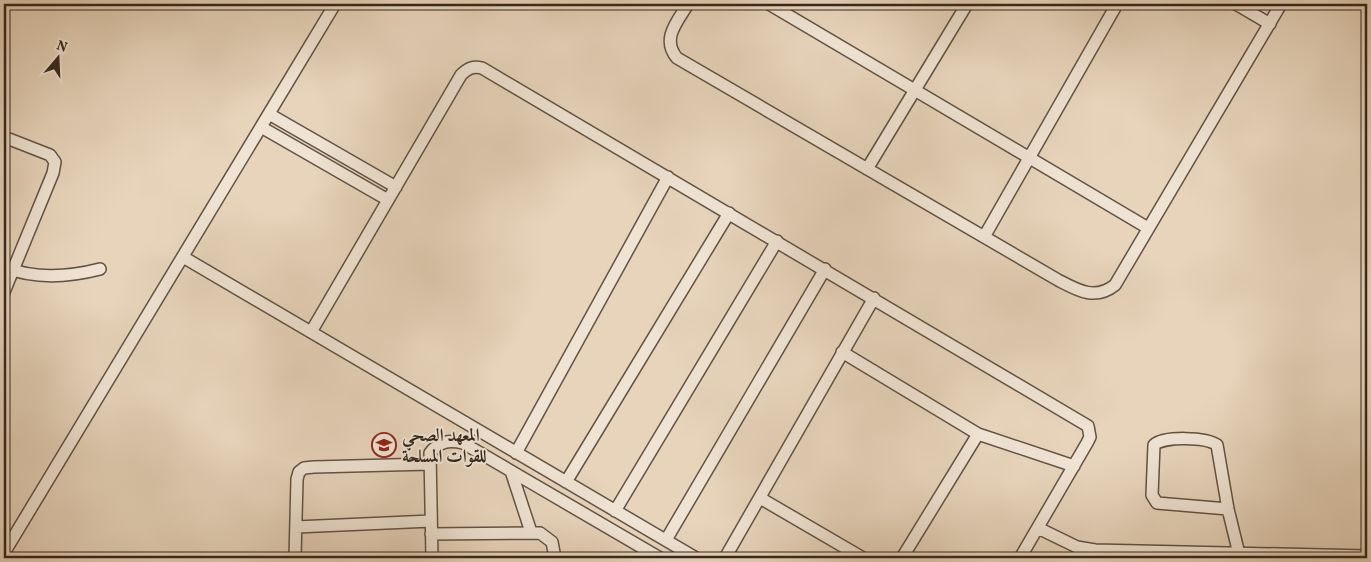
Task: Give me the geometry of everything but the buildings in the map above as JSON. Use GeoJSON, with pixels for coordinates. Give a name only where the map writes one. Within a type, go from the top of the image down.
{"type":"FeatureCollection","features":[{"type":"Feature","properties":{"kind":"street"},"geometry":{"type":"LineString","coordinates":[[4,553],[335,4]]}},
{"type":"Feature","properties":{"kind":"street"},"geometry":{"type":"LineString","coordinates":[[688,4],[669,38],[669,50],[677,58],[1058,280],[1078,290],[1094,294],[1106,292],[1115,285],[1281,4]]}},
{"type":"Feature","properties":{"kind":"street"},"geometry":{"type":"LineString","coordinates":[[769,4],[1148,228]]}},
{"type":"Feature","properties":{"kind":"street"},"geometry":{"type":"LineString","coordinates":[[867,169],[966,4]]}},
{"type":"Feature","properties":{"kind":"street"},"geometry":{"type":"LineString","coordinates":[[984,237],[1117,4]]}},
{"type":"Feature","properties":{"kind":"street"},"geometry":{"type":"LineString","coordinates":[[1236,4],[1270,24]]}},
{"type":"Feature","properties":{"kind":"street"},"geometry":{"type":"LineString","coordinates":[[311,332],[461,75],[474,66],[492,73],[1084,422],[1090,430],[1090,436],[1020,558]]}},
{"type":"Feature","properties":{"kind":"street"},"geometry":{"type":"LineString","coordinates":[[269,114],[396,186]]}},
{"type":"Feature","properties":{"kind":"street"},"geometry":{"type":"LineString","coordinates":[[261,127],[388,200]]}},
{"type":"Feature","properties":{"kind":"street"},"geometry":{"type":"LineString","coordinates":[[4,137],[50,155],[55,162],[54,173],[8,269],[4,292]]}},
{"type":"Feature","properties":{"kind":"street"},"geometry":{"type":"LineString","coordinates":[[516,452],[668,177]]}},
{"type":"Feature","properties":{"kind":"street"},"geometry":{"type":"LineString","coordinates":[[566,482],[729,213]]}},
{"type":"Feature","properties":{"kind":"street"},"geometry":{"type":"LineString","coordinates":[[616,511],[777,241]]}},
{"type":"Feature","properties":{"kind":"street"},"geometry":{"type":"LineString","coordinates":[[184,257],[696,558]]}},
{"type":"Feature","properties":{"kind":"street"},"geometry":{"type":"LineString","coordinates":[[8,269],[57,276],[100,269]]}},
{"type":"Feature","properties":{"kind":"street"},"geometry":{"type":"LineString","coordinates":[[666,540],[825,269]]}},
{"type":"Feature","properties":{"kind":"street"},"geometry":{"type":"LineString","coordinates":[[725,558],[874,298]]}},
{"type":"Feature","properties":{"kind":"street"},"geometry":{"type":"LineString","coordinates":[[842,352],[978,434],[1074,466]]}},
{"type":"Feature","properties":{"kind":"street"},"geometry":{"type":"LineString","coordinates":[[902,558],[978,434]]}},
{"type":"Feature","properties":{"kind":"street"},"geometry":{"type":"LineString","coordinates":[[1228,509],[1157,503],[1152,495],[1154,445],[1164,440],[1202,439],[1211,440],[1217,445],[1228,509],[1240,556]]}},
{"type":"Feature","properties":{"kind":"street"},"geometry":{"type":"LineString","coordinates":[[432,558],[430,453],[435,446],[443,442],[453,441],[463,444],[511,471],[660,558]]}},
{"type":"Feature","properties":{"kind":"street"},"geometry":{"type":"LineString","coordinates":[[295,558],[297,478],[299,472],[304,468],[429,464]]}},
{"type":"Feature","properties":{"kind":"street"},"geometry":{"type":"LineString","coordinates":[[511,471],[531,532]]}},
{"type":"Feature","properties":{"kind":"street"},"geometry":{"type":"LineString","coordinates":[[760,498],[863,558]]}},
{"type":"Feature","properties":{"kind":"street"},"geometry":{"type":"LineString","coordinates":[[296,527],[431,521]]}},
{"type":"Feature","properties":{"kind":"street"},"geometry":{"type":"LineString","coordinates":[[1038,528],[1095,554],[1367,556]]}},
{"type":"Feature","properties":{"kind":"street"},"geometry":{"type":"LineString","coordinates":[[431,534],[531,532],[547,537],[552,542],[554,558]]}},
{"type":"Feature","properties":{"kind":"place","name":"المعهد الصحي للقوات المسلحة"},"geometry":{"type":"Point","coordinates":[384,445]}}]}
